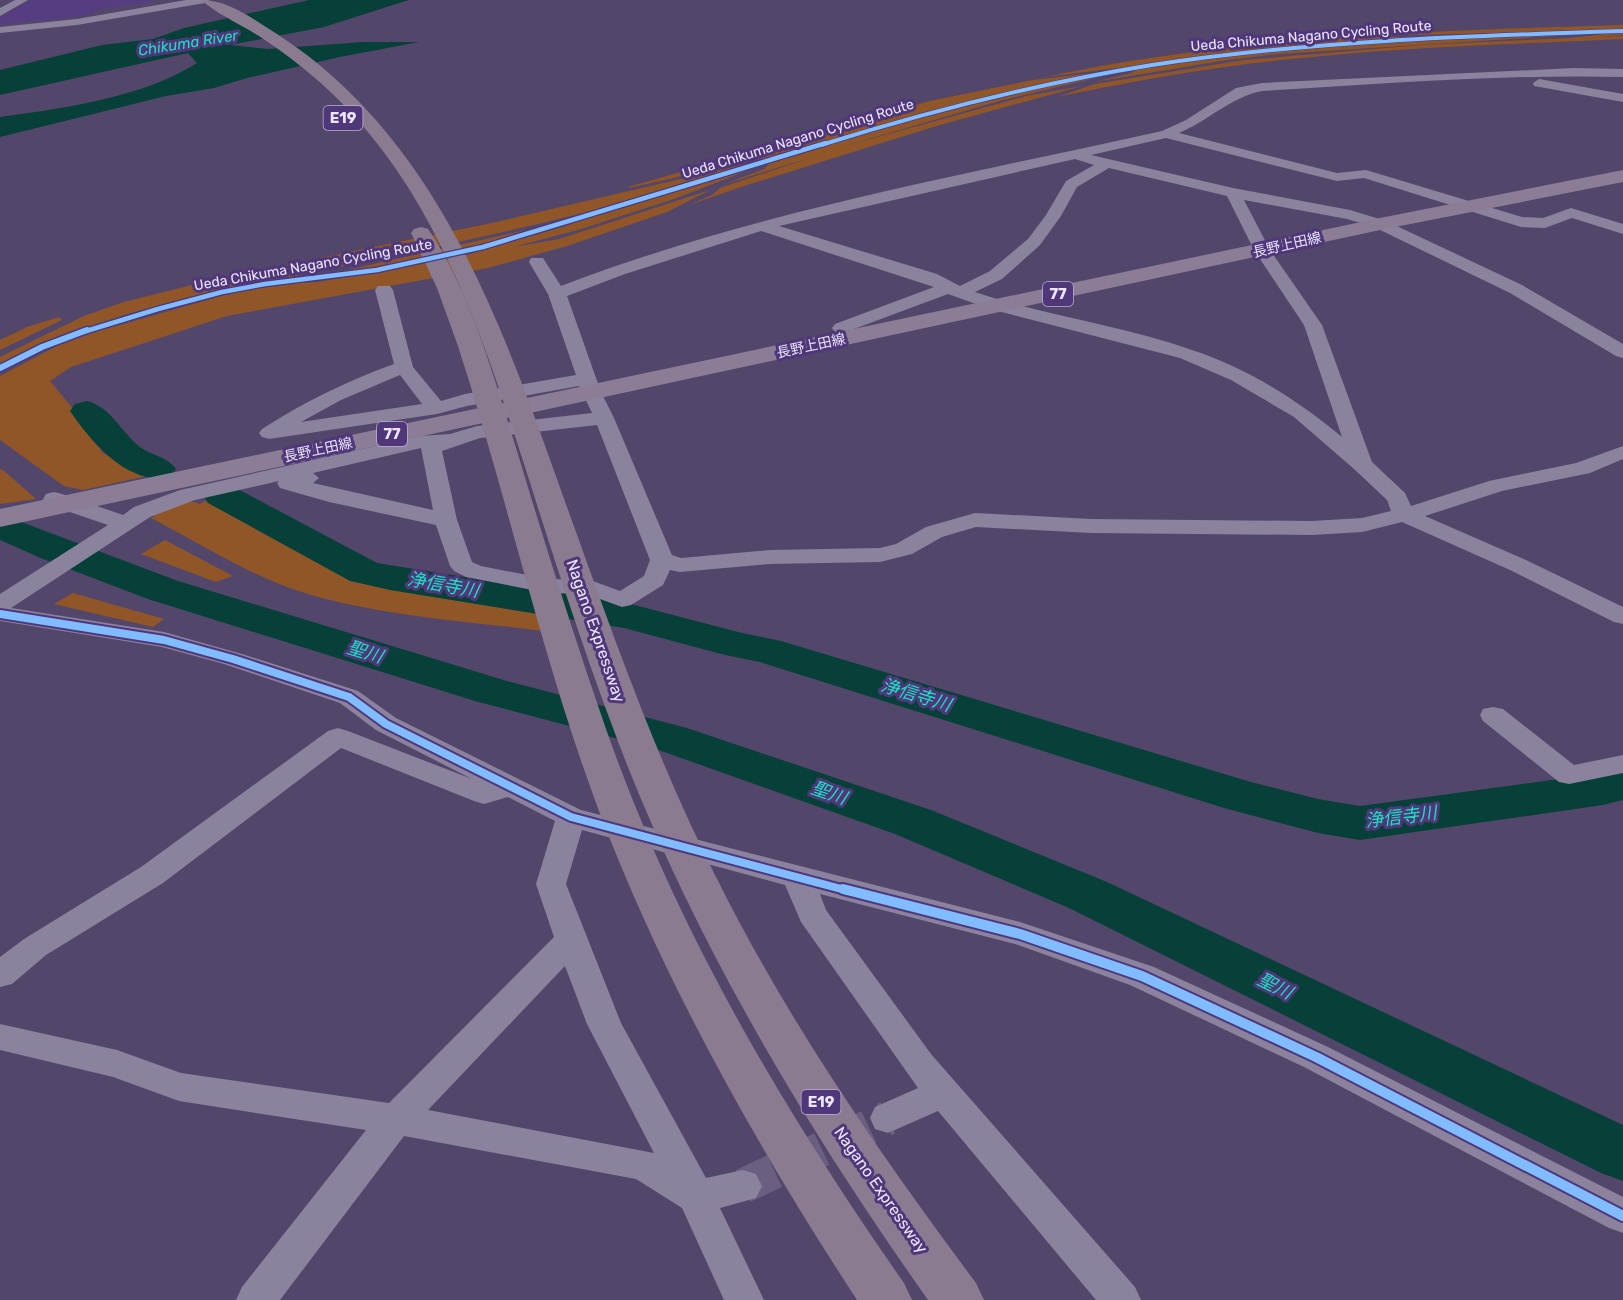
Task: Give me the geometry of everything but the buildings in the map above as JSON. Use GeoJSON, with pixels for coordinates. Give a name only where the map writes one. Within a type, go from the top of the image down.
{"type":"FeatureCollection","features":[{"type":"Feature","properties":{"kind":"highway","name":"E19"},"geometry":{"type":"LineString","coordinates":[[189,0],[248,35],[306,79],[342,116],[365,145]]}},
{"type":"Feature","properties":{"kind":"highway","name":"Nagano Expressway"},"geometry":{"type":"LineString","coordinates":[[207,0],[264,33],[323,76],[380,134],[432,209],[469,279],[527,431],[554,563],[606,782],[681,958],[753,1094],[797,1168],[886,1300]]}},
{"type":"Feature","properties":{"kind":"highway"},"geometry":{"type":"LineString","coordinates":[[216,0],[257,26],[264,33]]}},
{"type":"Feature","properties":{"kind":"highway","name":"Nagano Expressway"},"geometry":{"type":"LineString","coordinates":[[413,220],[445,284],[499,436],[702,893],[765,1010],[816,1094],[898,1219],[958,1300]]}},
{"type":"Feature","properties":{"kind":"main road","name":"長野上田線"},"geometry":{"type":"LineString","coordinates":[[0,518],[589,386],[853,337],[1380,224],[1623,176]]}},
{"type":"Feature","properties":{"kind":"street"},"geometry":{"type":"LineString","coordinates":[[0,13],[23,0]]}},
{"type":"Feature","properties":{"kind":"street"},"geometry":{"type":"LineString","coordinates":[[0,30],[77,22],[207,0]]}},
{"type":"Feature","properties":{"kind":"street"},"geometry":{"type":"LineString","coordinates":[[557,294],[619,270],[759,225],[1076,156],[1166,134],[1191,123],[1241,91],[1262,87],[1498,75],[1623,73]]}},
{"type":"Feature","properties":{"kind":"street"},"geometry":{"type":"LineString","coordinates":[[1498,75],[1623,98]]}},
{"type":"Feature","properties":{"kind":"street"},"geometry":{"type":"LineString","coordinates":[[1166,134],[1337,177],[1359,172],[1521,222],[1545,223],[1571,213],[1623,229]]}},
{"type":"Feature","properties":{"kind":"street"},"geometry":{"type":"LineString","coordinates":[[1076,156],[1233,193],[1350,215],[1380,224],[1516,289],[1623,352]]}},
{"type":"Feature","properties":{"kind":"street"},"geometry":{"type":"LineString","coordinates":[[853,337],[841,328],[996,274],[1034,242],[1053,216],[1071,184],[1106,164]]}},
{"type":"Feature","properties":{"kind":"street"},"geometry":{"type":"LineString","coordinates":[[1233,193],[1262,250],[1313,325],[1362,464]]}},
{"type":"Feature","properties":{"kind":"street"},"geometry":{"type":"LineString","coordinates":[[759,225],[909,270],[996,305],[1148,342],[1187,354],[1238,376],[1301,413],[1362,464],[1398,498],[1404,515],[1518,566],[1623,617]]}},
{"type":"Feature","properties":{"kind":"street"},"geometry":{"type":"LineString","coordinates":[[431,448],[446,520],[462,566],[474,572],[548,586],[590,587],[622,600],[655,580],[662,560],[589,386],[557,294],[537,262]]}},
{"type":"Feature","properties":{"kind":"street"},"geometry":{"type":"LineString","coordinates":[[384,290],[404,367],[437,408]]}},
{"type":"Feature","properties":{"kind":"street"},"geometry":{"type":"LineString","coordinates":[[404,367],[371,378],[308,408],[269,433],[437,408],[465,400],[589,386]]}},
{"type":"Feature","properties":{"kind":"street"},"geometry":{"type":"LineString","coordinates":[[446,520],[329,495],[288,483],[431,448],[477,432],[604,418]]}},
{"type":"Feature","properties":{"kind":"street"},"geometry":{"type":"LineString","coordinates":[[2,607],[142,512],[188,495],[420,442],[454,440]]}},
{"type":"Feature","properties":{"kind":"street"},"geometry":{"type":"LineString","coordinates":[[662,560],[680,565],[770,557],[880,555],[904,549],[934,532],[975,520],[1091,526],[1312,528],[1362,525],[1404,515],[1497,486],[1582,468],[1623,452]]}},
{"type":"Feature","properties":{"kind":"street"},"geometry":{"type":"LineString","coordinates":[[56,504],[120,528]]}},
{"type":"Feature","properties":{"kind":"street"},"geometry":{"type":"LineString","coordinates":[[2,607],[164,640],[349,697],[386,724],[572,817],[798,878],[1020,934],[1142,976],[1316,1057],[1623,1216]]}},
{"type":"Feature","properties":{"kind":"street"},"geometry":{"type":"LineString","coordinates":[[1493,715],[1569,775],[1623,764]]}},
{"type":"Feature","properties":{"kind":"street"},"geometry":{"type":"LineString","coordinates":[[0,975],[34,947],[152,875],[338,737],[484,794],[511,787]]}},
{"type":"Feature","properties":{"kind":"street"},"geometry":{"type":"LineString","coordinates":[[572,817],[551,884],[604,1024],[696,1197],[744,1300]]}},
{"type":"Feature","properties":{"kind":"street"},"geometry":{"type":"LineString","coordinates":[[798,878],[812,914],[919,1064],[1121,1300]]}},
{"type":"Feature","properties":{"kind":"street"},"geometry":{"type":"LineString","coordinates":[[256,1300],[396,1119],[571,940]]}},
{"type":"Feature","properties":{"kind":"street"},"geometry":{"type":"LineString","coordinates":[[0,1037],[117,1064],[179,1087],[396,1119],[644,1165],[696,1197],[743,1186]]}},
{"type":"Feature","properties":{"kind":"street"},"geometry":{"type":"LineString","coordinates":[[888,1118],[944,1092]]}},
{"type":"Feature","properties":{"kind":"shaded area"},"geometry":{"type":"Polygon","coordinates":[[[31,0],[155,1],[100,9],[84,16],[0,24],[0,17],[31,0]]]}},
{"type":"Feature","properties":{"kind":"shaded area"},"geometry":{"type":"Polygon","coordinates":[[[1623,25],[1623,30],[1356,36],[1477,30],[1623,25]]]}},
{"type":"Feature","properties":{"kind":"shaded area"},"geometry":{"type":"Polygon","coordinates":[[[1623,32],[1623,35],[1592,37],[1623,36],[1623,39],[1415,49],[1262,62],[1115,85],[1057,97],[1095,84],[1244,60],[1422,45],[1569,38],[1623,32]]]}},
{"type":"Feature","properties":{"kind":"shaded area"},"geometry":{"type":"Polygon","coordinates":[[[1603,33],[1279,54],[1227,60],[1094,82],[1132,73],[1135,70],[1212,58],[1476,37],[1603,33]]]}},
{"type":"Feature","properties":{"kind":"shaded area"},"geometry":{"type":"Polygon","coordinates":[[[1347,37],[1455,37],[1262,50],[1045,77],[1190,52],[1347,37]]]}},
{"type":"Feature","properties":{"kind":"shaded area"},"geometry":{"type":"Polygon","coordinates":[[[1118,70],[1035,85],[921,113],[776,158],[758,159],[628,187],[930,101],[1033,80],[1118,70]]]}},
{"type":"Feature","properties":{"kind":"shaded area"},"geometry":{"type":"Polygon","coordinates":[[[1124,71],[1003,100],[841,147],[1026,96],[1082,86],[933,127],[689,205],[712,195],[720,188],[816,156],[725,184],[764,169],[770,163],[970,103],[1038,87],[1124,71]]]}},
{"type":"Feature","properties":{"kind":"shaded area"},"geometry":{"type":"Polygon","coordinates":[[[757,163],[653,195],[547,222],[162,304],[78,330],[0,367],[0,357],[84,316],[124,302],[216,279],[492,223],[757,163]]]}},
{"type":"Feature","properties":{"kind":"shaded area"},"geometry":{"type":"Polygon","coordinates":[[[762,165],[674,199],[578,230],[513,247],[559,239],[710,190],[667,212],[567,246],[488,268],[227,316],[71,367],[50,381],[79,416],[103,453],[147,476],[83,490],[64,486],[0,440],[0,376],[68,340],[221,296],[274,284],[318,282],[456,258],[569,225],[594,214],[762,165]]]}},
{"type":"Feature","properties":{"kind":"shaded area"},"geometry":{"type":"Polygon","coordinates":[[[526,230],[478,246],[423,260],[329,274],[526,230]]]}},
{"type":"Feature","properties":{"kind":"shaded area"},"geometry":{"type":"Polygon","coordinates":[[[59,317],[62,320],[0,350],[0,340],[27,327],[59,317]]]}},
{"type":"Feature","properties":{"kind":"shaded area"},"geometry":{"type":"Polygon","coordinates":[[[0,469],[3,470],[36,499],[0,504],[0,469]]]}},
{"type":"Feature","properties":{"kind":"shaded area"},"geometry":{"type":"Polygon","coordinates":[[[211,497],[277,536],[369,583],[535,607],[543,631],[395,613],[308,594],[248,570],[151,518],[174,504],[186,501],[200,504],[211,497]]]}},
{"type":"Feature","properties":{"kind":"shaded area"},"geometry":{"type":"Polygon","coordinates":[[[165,540],[233,576],[216,582],[141,554],[165,540]]]}},
{"type":"Feature","properties":{"kind":"shaded area"},"geometry":{"type":"Polygon","coordinates":[[[73,593],[164,619],[153,627],[54,604],[73,593]]]}},
{"type":"Feature","properties":{"kind":"water","name":"Chikuma River"},"geometry":{"type":"Polygon","coordinates":[[[309,0],[409,0],[324,27],[230,45],[268,49],[363,42],[419,42],[340,57],[247,78],[214,88],[166,96],[0,137],[0,117],[102,100],[152,85],[197,63],[188,53],[0,95],[0,70],[102,45],[153,39],[184,28],[309,0]]]}},
{"type":"Feature","properties":{"kind":"waterway","name":"浄信寺川"},"geometry":{"type":"LineString","coordinates":[[87,411],[128,455],[158,469]]}},
{"type":"Feature","properties":{"kind":"waterway","name":"浄信寺川"},"geometry":{"type":"LineString","coordinates":[[221,495],[364,572],[627,616],[740,646],[766,650],[1241,796],[1318,816],[1360,823],[1603,789],[1623,784]]}},
{"type":"Feature","properties":{"kind":"waterway","name":"聖川"},"geometry":{"type":"LineString","coordinates":[[0,526],[57,551],[163,590],[491,691],[670,738],[913,822],[1088,895],[1623,1154]]}},
{"type":"Feature","properties":{"kind":"tunnel"},"geometry":{"type":"LineString","coordinates":[[743,1186],[888,1118]]}},
{"type":"Feature","properties":{"kind":"cycle path","name":"Ueda Chikuma Nagano Cycling Route"},"geometry":{"type":"LineString","coordinates":[[0,368],[42,347],[71,336],[179,303],[265,284],[340,276],[483,247],[612,206],[710,180],[926,114],[1076,78],[1153,65],[1309,47],[1466,37],[1623,31]]}},
{"type":"Feature","properties":{"kind":"cycle path"},"geometry":{"type":"LineString","coordinates":[[0,614],[164,640],[233,659],[349,697],[386,724],[571,817],[1020,934],[1142,976],[1316,1057],[1623,1216]]}}]}
